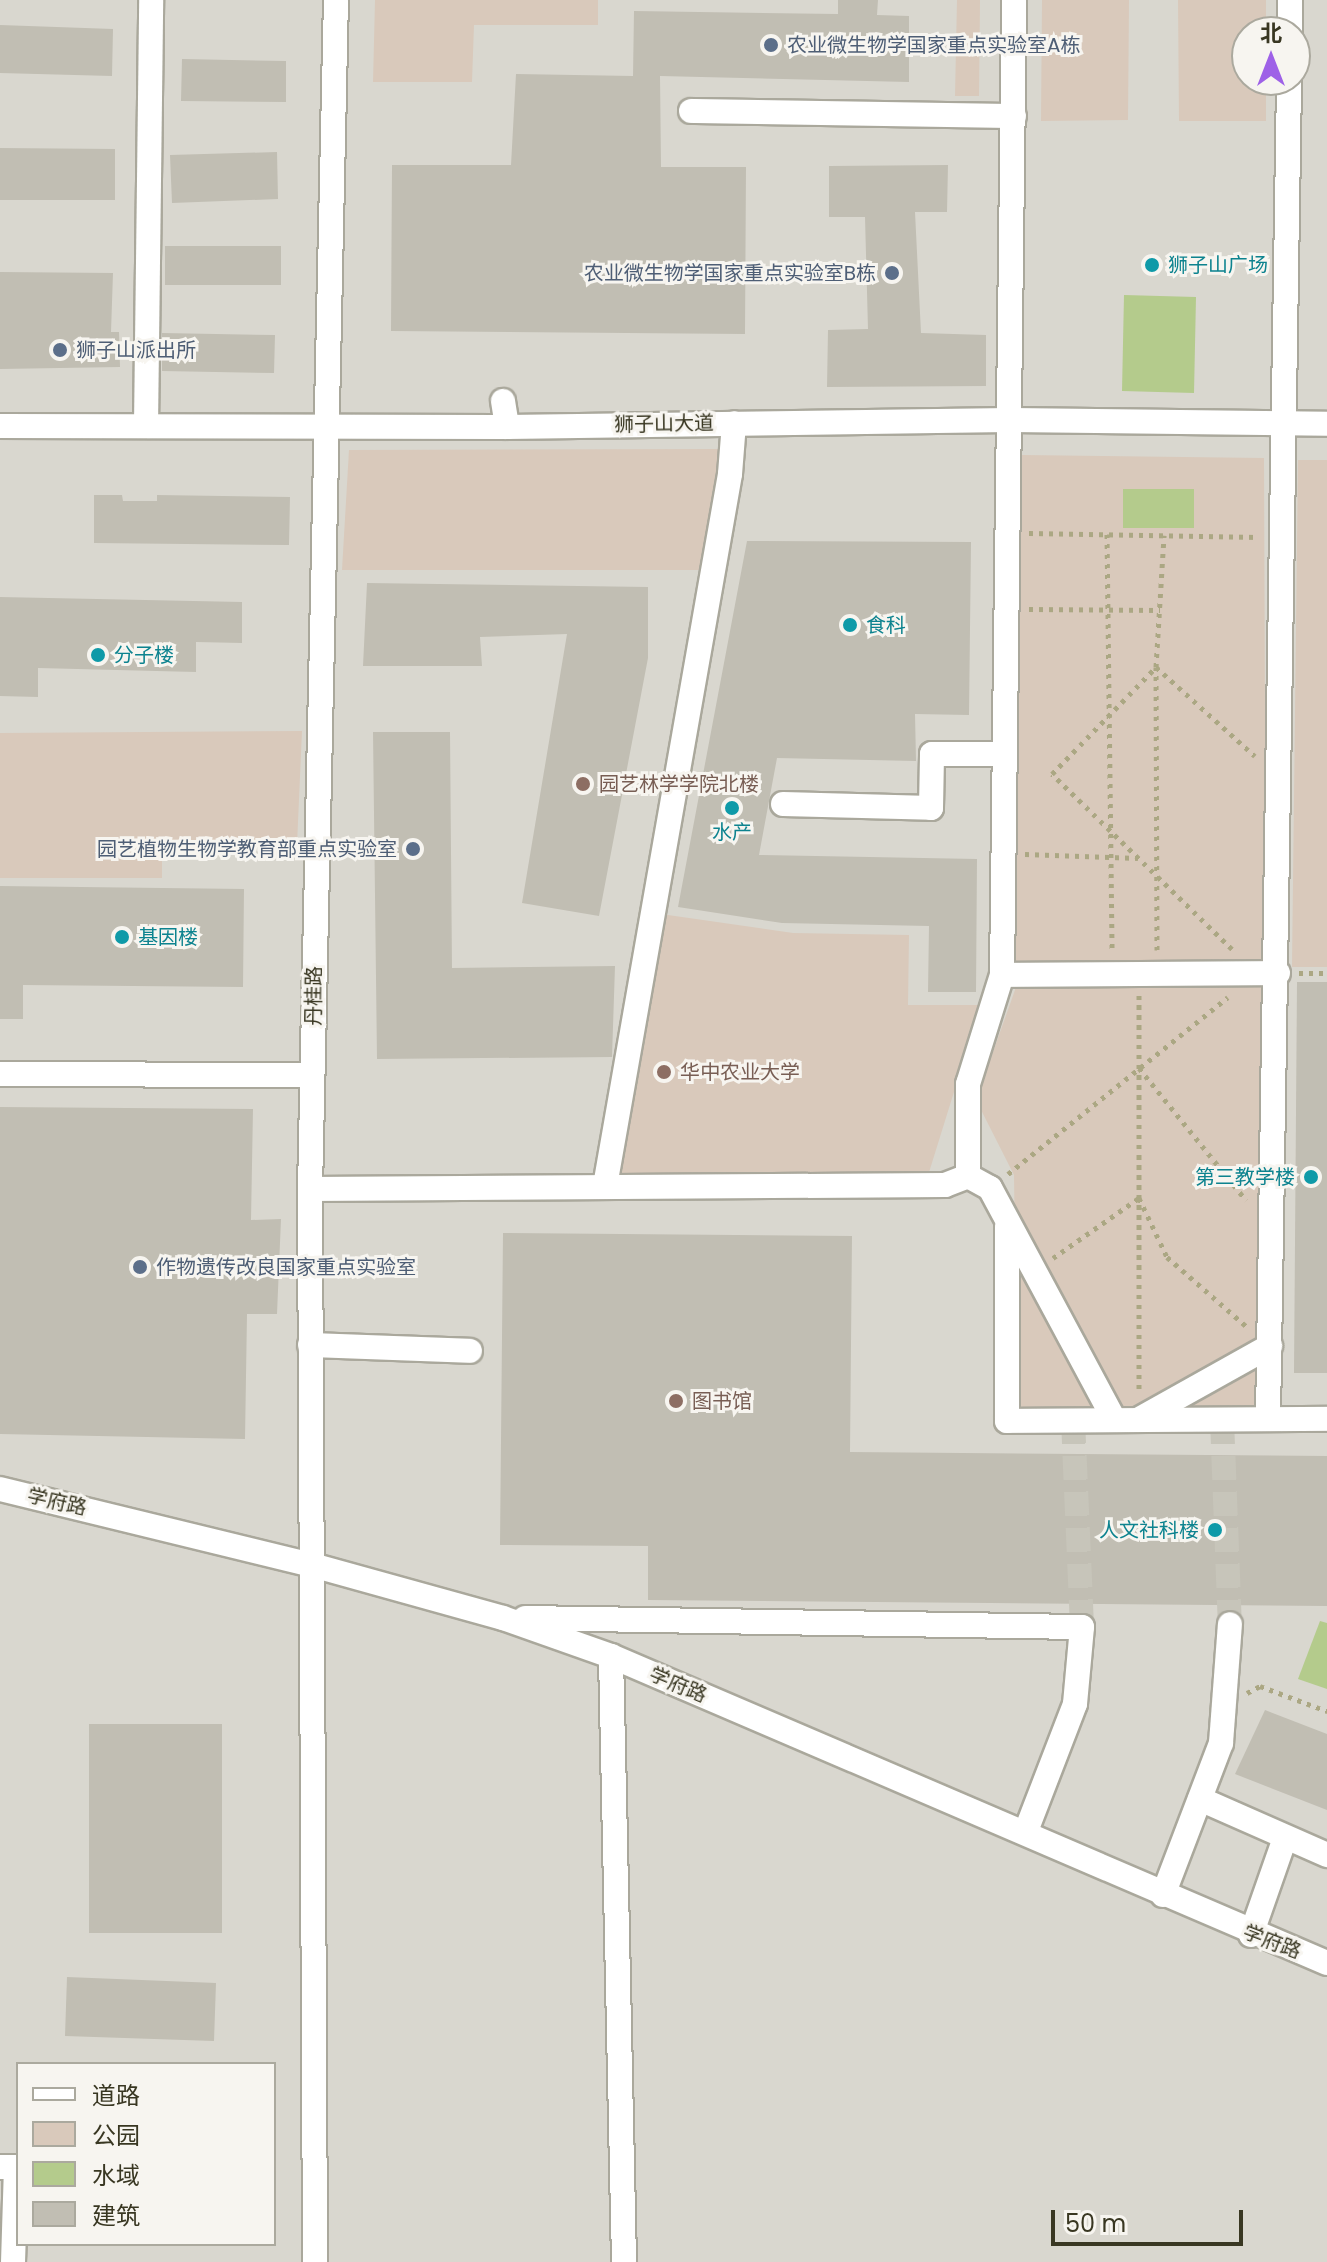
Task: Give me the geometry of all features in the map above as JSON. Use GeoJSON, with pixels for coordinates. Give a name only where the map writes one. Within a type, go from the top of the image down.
{"type":"FeatureCollection","features":[{"type":"Feature","properties":{"kind":"street"},"geometry":{"type":"LineString","coordinates":[[146,426],[151,0]]}},
{"type":"Feature","properties":{"kind":"street","name":"丹桂路"},"geometry":{"type":"LineString","coordinates":[[315,2262],[310,1189],[324,426],[336,0]]}},
{"type":"Feature","properties":{"kind":"street"},"geometry":{"type":"LineString","coordinates":[[1014,0],[1012,420],[1002,975],[968,1084],[979,1182],[1007,1226],[1114,1419]]}},
{"type":"Feature","properties":{"kind":"street"},"geometry":{"type":"LineString","coordinates":[[1268,1419],[1272,1232],[1268,974],[1280,778],[1289,96]]}},
{"type":"Feature","properties":{"kind":"street"},"geometry":{"type":"LineString","coordinates":[[691,111],[1014,116]]}},
{"type":"Feature","properties":{"kind":"street"},"geometry":{"type":"LineString","coordinates":[[503,401],[507,427]]}},
{"type":"Feature","properties":{"kind":"street","name":"狮子山大道"},"geometry":{"type":"LineString","coordinates":[[0,426],[507,427],[1012,420],[1327,424]]}},
{"type":"Feature","properties":{"kind":"street"},"geometry":{"type":"LineString","coordinates":[[605,1186],[730,474],[734,423]]}},
{"type":"Feature","properties":{"kind":"street"},"geometry":{"type":"LineString","coordinates":[[783,804],[931,808],[932,754],[1005,754]]}},
{"type":"Feature","properties":{"kind":"street"},"geometry":{"type":"LineString","coordinates":[[1002,975],[1268,974]]}},
{"type":"Feature","properties":{"kind":"street"},"geometry":{"type":"LineString","coordinates":[[0,1074],[312,1075]]}},
{"type":"Feature","properties":{"kind":"street"},"geometry":{"type":"LineString","coordinates":[[310,1189],[945,1185],[979,1182]]}},
{"type":"Feature","properties":{"kind":"street"},"geometry":{"type":"LineString","coordinates":[[1007,1226],[1007,1421],[1327,1419]]}},
{"type":"Feature","properties":{"kind":"street"},"geometry":{"type":"LineString","coordinates":[[310,1345],[470,1351]]}},
{"type":"Feature","properties":{"kind":"street"},"geometry":{"type":"LineString","coordinates":[[1139,1419],[1270,1346]]}},
{"type":"Feature","properties":{"kind":"street","name":"学府路"},"geometry":{"type":"LineString","coordinates":[[0,1489],[312,1565],[503,1618],[611,1656],[1026,1831],[1251,1935],[1327,1963]]}},
{"type":"Feature","properties":{"kind":"street"},"geometry":{"type":"LineString","coordinates":[[503,1618],[1082,1627],[1075,1704],[1026,1831]]}},
{"type":"Feature","properties":{"kind":"street"},"geometry":{"type":"LineString","coordinates":[[1163,1895],[1221,1743],[1230,1624]]}},
{"type":"Feature","properties":{"kind":"street"},"geometry":{"type":"LineString","coordinates":[[611,1656],[624,2262]]}},
{"type":"Feature","properties":{"kind":"street"},"geometry":{"type":"LineString","coordinates":[[1200,1799],[1327,1855]]}},
{"type":"Feature","properties":{"kind":"street"},"geometry":{"type":"LineString","coordinates":[[1251,1935],[1285,1838]]}},
{"type":"Feature","properties":{"kind":"street"},"geometry":{"type":"LineString","coordinates":[[0,2167],[16,2167],[13,2262]]}},
{"type":"Feature","properties":{"kind":"path"},"geometry":{"type":"LineString","coordinates":[[1008,533],[1283,537]]}},
{"type":"Feature","properties":{"kind":"path"},"geometry":{"type":"LineString","coordinates":[[1107,534],[1112,974]]}},
{"type":"Feature","properties":{"kind":"path"},"geometry":{"type":"LineString","coordinates":[[1139,1419],[1139,1068],[1155,874],[1156,667],[1164,535]]}},
{"type":"Feature","properties":{"kind":"path"},"geometry":{"type":"LineString","coordinates":[[1007,608],[1160,610]]}},
{"type":"Feature","properties":{"kind":"path"},"geometry":{"type":"LineString","coordinates":[[1156,667],[1280,778]]}},
{"type":"Feature","properties":{"kind":"path"},"geometry":{"type":"LineString","coordinates":[[979,1182],[1268,974],[1155,874],[1052,774],[1156,667]]}},
{"type":"Feature","properties":{"kind":"path"},"geometry":{"type":"LineString","coordinates":[[1004,853],[1138,858]]}},
{"type":"Feature","properties":{"kind":"path"},"geometry":{"type":"LineString","coordinates":[[1139,1068],[1272,1232]]}},
{"type":"Feature","properties":{"kind":"path"},"geometry":{"type":"LineString","coordinates":[[1033,1272],[1139,1198]]}},
{"type":"Feature","properties":{"kind":"path"},"geometry":{"type":"LineString","coordinates":[[1139,1198],[1167,1257],[1270,1346]]}},
{"type":"Feature","properties":{"kind":"path"},"geometry":{"type":"LineString","coordinates":[[1223,1702],[1260,1686],[1327,1711]]}},
{"type":"Feature","properties":{"kind":"shaded area","name":"华中农业大学"},"geometry":{"type":"Polygon","coordinates":[[[0,0],[1327,0],[1327,2262],[0,2262],[0,0]]]}},
{"type":"Feature","properties":{"kind":"green space"},"geometry":{"type":"Polygon","coordinates":[[[375,0],[598,0],[598,25],[474,25],[472,82],[373,82],[375,0]]]}},
{"type":"Feature","properties":{"kind":"green space"},"geometry":{"type":"Polygon","coordinates":[[[957,0],[980,0],[979,96],[955,96],[957,0]]]}},
{"type":"Feature","properties":{"kind":"green space"},"geometry":{"type":"Polygon","coordinates":[[[1042,0],[1129,0],[1128,120],[1041,121],[1042,0]]]}},
{"type":"Feature","properties":{"kind":"green space"},"geometry":{"type":"Polygon","coordinates":[[[1178,0],[1266,0],[1266,16],[1231,16],[1231,96],[1266,96],[1266,121],[1179,121],[1178,0]]]}},
{"type":"Feature","properties":{"kind":"green space"},"geometry":{"type":"Polygon","coordinates":[[[722,449],[700,570],[342,570],[349,450],[722,449]]]}},
{"type":"Feature","properties":{"kind":"green space"},"geometry":{"type":"Polygon","coordinates":[[[1022,455],[1264,458],[1266,987],[1259,1408],[1017,1409],[1014,1175],[976,1100],[1015,990],[1022,455]]]}},
{"type":"Feature","properties":{"kind":"green space"},"geometry":{"type":"Polygon","coordinates":[[[1298,460],[1327,460],[1327,967],[1292,967],[1298,460]]]}},
{"type":"Feature","properties":{"kind":"green space"},"geometry":{"type":"Polygon","coordinates":[[[302,731],[297,845],[162,847],[162,878],[0,878],[0,733],[302,731]]]}},
{"type":"Feature","properties":{"kind":"green space"},"geometry":{"type":"Polygon","coordinates":[[[661,914],[793,933],[909,935],[908,1005],[981,1005],[926,1182],[616,1178],[661,914]]]}},
{"type":"Feature","properties":{"kind":"water"},"geometry":{"type":"Polygon","coordinates":[[[1124,295],[1196,297],[1194,393],[1122,391],[1124,295]]]}},
{"type":"Feature","properties":{"kind":"water"},"geometry":{"type":"Polygon","coordinates":[[[1123,489],[1194,489],[1194,528],[1123,528],[1123,489]]]}},
{"type":"Feature","properties":{"kind":"water"},"geometry":{"type":"Polygon","coordinates":[[[1320,1621],[1327,1623],[1327,1689],[1298,1679],[1320,1621]]]}},
{"type":"Feature","properties":{"kind":"building"},"geometry":{"type":"Polygon","coordinates":[[[838,0],[878,0],[877,15],[909,16],[909,82],[660,76],[661,167],[746,167],[745,334],[391,331],[392,165],[511,165],[516,74],[633,76],[634,11],[838,14],[838,0]]]}},
{"type":"Feature","properties":{"kind":"building"},"geometry":{"type":"Polygon","coordinates":[[[0,25],[113,29],[112,76],[0,73],[0,25]]]}},
{"type":"Feature","properties":{"kind":"building"},"geometry":{"type":"Polygon","coordinates":[[[182,59],[286,61],[286,102],[181,101],[182,59]]]}},
{"type":"Feature","properties":{"kind":"building"},"geometry":{"type":"Polygon","coordinates":[[[0,148],[115,149],[115,200],[0,200],[0,148]]]}},
{"type":"Feature","properties":{"kind":"building"},"geometry":{"type":"Polygon","coordinates":[[[277,152],[278,199],[172,203],[170,155],[277,152]]]}},
{"type":"Feature","properties":{"kind":"building","name":"农业微生物学国家重点实验室B栋"},"geometry":{"type":"Polygon","coordinates":[[[948,165],[947,212],[915,212],[921,333],[986,335],[986,386],[827,387],[828,330],[868,329],[865,217],[829,217],[829,166],[948,165]]]}},
{"type":"Feature","properties":{"kind":"building"},"geometry":{"type":"Polygon","coordinates":[[[165,246],[281,246],[281,285],[165,285],[165,246]]]}},
{"type":"Feature","properties":{"kind":"building"},"geometry":{"type":"Polygon","coordinates":[[[0,272],[113,273],[111,332],[119,332],[120,367],[0,369],[0,272]]]}},
{"type":"Feature","properties":{"kind":"building"},"geometry":{"type":"Polygon","coordinates":[[[162,333],[275,335],[274,373],[162,371],[162,333]]]}},
{"type":"Feature","properties":{"kind":"building"},"geometry":{"type":"Polygon","coordinates":[[[94,495],[122,495],[123,501],[157,501],[157,495],[290,497],[289,545],[94,543],[94,495]]]}},
{"type":"Feature","properties":{"kind":"building"},"geometry":{"type":"Polygon","coordinates":[[[747,541],[971,542],[969,715],[915,714],[916,761],[777,758],[759,855],[977,859],[976,992],[928,992],[929,926],[782,923],[678,907],[747,541]]]}},
{"type":"Feature","properties":{"kind":"building","name":"园艺林学学院北楼"},"geometry":{"type":"Polygon","coordinates":[[[367,583],[648,587],[648,658],[599,916],[522,903],[567,634],[480,637],[482,666],[363,666],[367,583]]]}},
{"type":"Feature","properties":{"kind":"building","name":"分子楼"},"geometry":{"type":"Polygon","coordinates":[[[0,597],[242,602],[242,643],[196,642],[196,672],[38,668],[38,697],[0,696],[0,597]]]}},
{"type":"Feature","properties":{"kind":"building","name":"园艺植物生物学教育部重点实验室"},"geometry":{"type":"Polygon","coordinates":[[[373,732],[450,732],[452,968],[615,966],[612,1057],[377,1059],[373,732]]]}},
{"type":"Feature","properties":{"kind":"building","name":"基因楼"},"geometry":{"type":"Polygon","coordinates":[[[0,886],[244,889],[243,987],[23,985],[23,1019],[0,1019],[0,886]]]}},
{"type":"Feature","properties":{"kind":"building","name":"第三教学楼"},"geometry":{"type":"Polygon","coordinates":[[[1297,982],[1327,982],[1327,1373],[1294,1373],[1297,982]]]}},
{"type":"Feature","properties":{"kind":"building","name":"作物遗传改良国家重点实验室"},"geometry":{"type":"Polygon","coordinates":[[[0,1107],[253,1109],[251,1220],[281,1219],[277,1314],[247,1314],[245,1439],[0,1434],[0,1107]]]}},
{"type":"Feature","properties":{"kind":"building","name":"图书馆"},"geometry":{"type":"Polygon","coordinates":[[[503,1233],[852,1236],[850,1452],[1327,1456],[1327,1606],[648,1600],[648,1546],[500,1545],[503,1233]]]}},
{"type":"Feature","properties":{"kind":"building"},"geometry":{"type":"Polygon","coordinates":[[[1265,1710],[1327,1734],[1327,1810],[1235,1774],[1265,1710]]]}},
{"type":"Feature","properties":{"kind":"building"},"geometry":{"type":"Polygon","coordinates":[[[89,1724],[222,1724],[222,1933],[89,1933],[89,1724]]]}},
{"type":"Feature","properties":{"kind":"building"},"geometry":{"type":"Polygon","coordinates":[[[67,1977],[216,1983],[214,2041],[65,2036],[67,1977]]]}},
{"type":"Feature","properties":{"kind":"tunnel"},"geometry":{"type":"LineString","coordinates":[[1073,1420],[1082,1627]]}},
{"type":"Feature","properties":{"kind":"tunnel"},"geometry":{"type":"LineString","coordinates":[[1222,1420],[1230,1624]]}},
{"type":"Feature","properties":{"kind":"place","name":"农业微生物学国家重点实验室A栋"},"geometry":{"type":"Point","coordinates":[771,45]}},
{"type":"Feature","properties":{"kind":"place","name":"狮子山广场"},"geometry":{"type":"Point","coordinates":[1152,265]}},
{"type":"Feature","properties":{"kind":"place","name":"农业微生物学国家重点实验室B栋"},"geometry":{"type":"Point","coordinates":[892,273]}},
{"type":"Feature","properties":{"kind":"place","name":"狮子山派出所"},"geometry":{"type":"Point","coordinates":[60,350]}},
{"type":"Feature","properties":{"kind":"place","name":"食科"},"geometry":{"type":"Point","coordinates":[850,625]}},
{"type":"Feature","properties":{"kind":"place","name":"分子楼"},"geometry":{"type":"Point","coordinates":[98,655]}},
{"type":"Feature","properties":{"kind":"place","name":"园艺林学学院北楼"},"geometry":{"type":"Point","coordinates":[583,784]}},
{"type":"Feature","properties":{"kind":"place","name":"水产"},"geometry":{"type":"Point","coordinates":[732,808]}},
{"type":"Feature","properties":{"kind":"place","name":"园艺植物生物学教育部重点实验室"},"geometry":{"type":"Point","coordinates":[413,849]}},
{"type":"Feature","properties":{"kind":"place","name":"基因楼"},"geometry":{"type":"Point","coordinates":[122,937]}},
{"type":"Feature","properties":{"kind":"place","name":"华中农业大学"},"geometry":{"type":"Point","coordinates":[664,1072]}},
{"type":"Feature","properties":{"kind":"place","name":"第三教学楼"},"geometry":{"type":"Point","coordinates":[1311,1177]}},
{"type":"Feature","properties":{"kind":"place","name":"作物遗传改良国家重点实验室"},"geometry":{"type":"Point","coordinates":[140,1267]}},
{"type":"Feature","properties":{"kind":"place","name":"图书馆"},"geometry":{"type":"Point","coordinates":[676,1401]}},
{"type":"Feature","properties":{"kind":"place","name":"人文社科楼"},"geometry":{"type":"Point","coordinates":[1215,1530]}}]}
